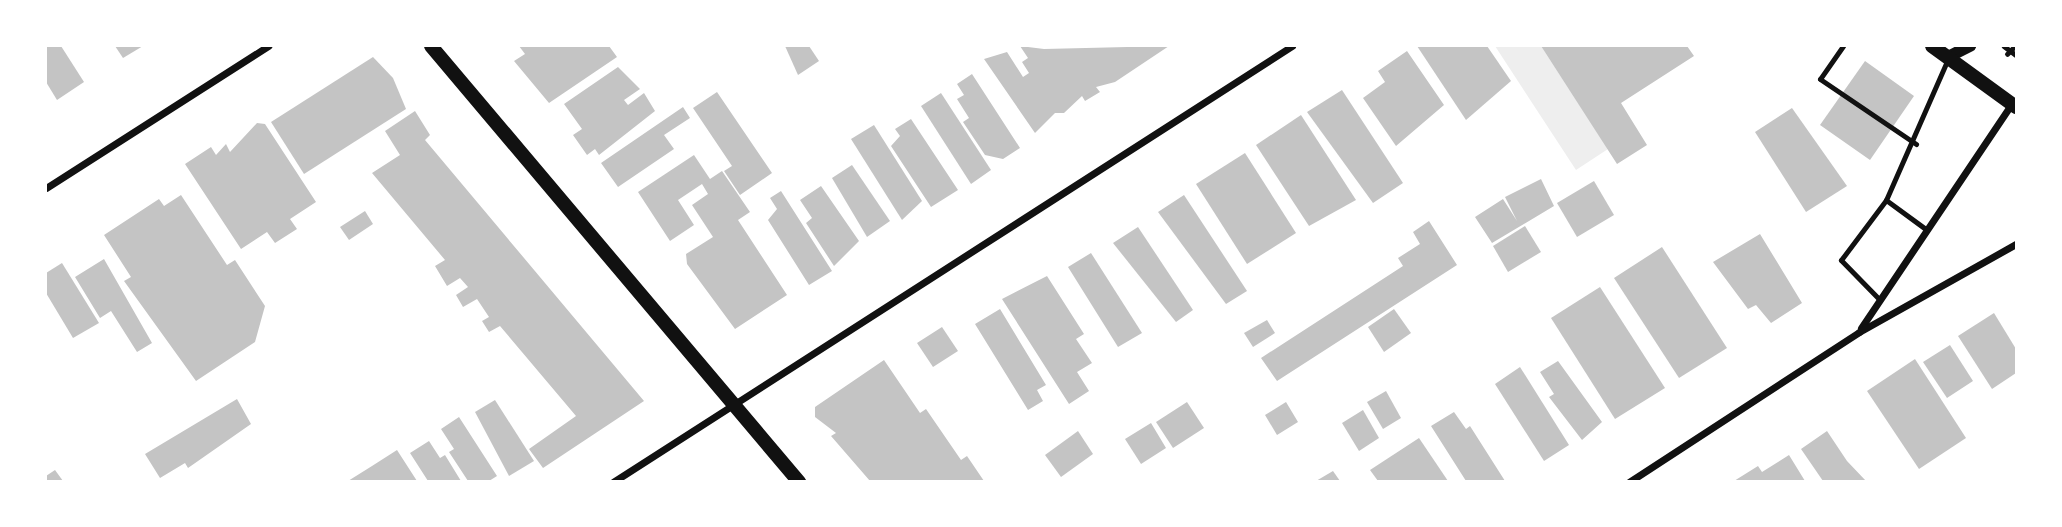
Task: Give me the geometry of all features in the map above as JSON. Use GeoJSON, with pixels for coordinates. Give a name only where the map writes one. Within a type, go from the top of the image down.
{"type":"FeatureCollection","features":[{"type":"Feature","properties":{"kind":"main road"},"geometry":{"type":"LineString","coordinates":[[431,46],[799,481]]}},
{"type":"Feature","properties":{"kind":"main road"},"geometry":{"type":"LineString","coordinates":[[1931,46],[2015,102]]}},
{"type":"Feature","properties":{"kind":"street"},"geometry":{"type":"LineString","coordinates":[[46,188],[268,46]]}},
{"type":"Feature","properties":{"kind":"street"},"geometry":{"type":"LineString","coordinates":[[613,481],[1292,46]]}},
{"type":"Feature","properties":{"kind":"street"},"geometry":{"type":"LineString","coordinates":[[1948,57],[1970,46]]}},
{"type":"Feature","properties":{"kind":"street"},"geometry":{"type":"LineString","coordinates":[[1859,332],[2015,102]]}},
{"type":"Feature","properties":{"kind":"street"},"geometry":{"type":"LineString","coordinates":[[1629,481],[1859,332],[2017,244]]}},
{"type":"Feature","properties":{"kind":"lane"},"geometry":{"type":"LineString","coordinates":[[1843,46],[1820,79],[1916,144]]}},
{"type":"Feature","properties":{"kind":"lane"},"geometry":{"type":"LineString","coordinates":[[1881,300],[1841,260],[1886,200],[1916,144],[1948,57]]}},
{"type":"Feature","properties":{"kind":"lane"},"geometry":{"type":"LineString","coordinates":[[1886,200],[1928,231]]}},
{"type":"Feature","properties":{"kind":"path"},"geometry":{"type":"LineString","coordinates":[[2004,46],[2016,55]]}},
{"type":"Feature","properties":{"kind":"path"},"geometry":{"type":"LineString","coordinates":[[2009,52],[2015,46]]}},
{"type":"Feature","properties":{"kind":"shaded area"},"geometry":{"type":"Polygon","coordinates":[[[1495,46],[1541,46],[1608,149],[1576,170],[1495,46]]]}},
{"type":"Feature","properties":{"kind":"building"},"geometry":{"type":"Polygon","coordinates":[[[46,46],[61,46],[84,82],[57,100],[46,82],[46,46]]]}},
{"type":"Feature","properties":{"kind":"building"},"geometry":{"type":"Polygon","coordinates":[[[115,46],[143,46],[123,58],[115,46]]]}},
{"type":"Feature","properties":{"kind":"building"},"geometry":{"type":"Polygon","coordinates":[[[519,46],[609,46],[617,57],[549,103],[514,61],[525,54],[519,46]]]}},
{"type":"Feature","properties":{"kind":"building"},"geometry":{"type":"Polygon","coordinates":[[[785,46],[809,46],[819,61],[798,75],[785,46]]]}},
{"type":"Feature","properties":{"kind":"building"},"geometry":{"type":"Polygon","coordinates":[[[1020,46],[1044,49],[1169,46],[1115,82],[1096,87],[1100,92],[1085,101],[1082,96],[1064,113],[1055,113],[1035,133],[984,59],[1007,52],[1023,77],[1029,73],[1022,62],[1028,58],[1020,46]]]}},
{"type":"Feature","properties":{"kind":"building"},"geometry":{"type":"Polygon","coordinates":[[[1417,46],[1487,46],[1511,81],[1466,120],[1417,46]]]}},
{"type":"Feature","properties":{"kind":"building"},"geometry":{"type":"Polygon","coordinates":[[[1541,46],[1687,46],[1694,56],[1621,103],[1647,145],[1617,164],[1541,46]]]}},
{"type":"Feature","properties":{"kind":"building"},"geometry":{"type":"Polygon","coordinates":[[[1407,51],[1444,105],[1396,146],[1363,98],[1385,82],[1378,71],[1407,51]]]}},
{"type":"Feature","properties":{"kind":"building"},"geometry":{"type":"Polygon","coordinates":[[[373,57],[393,78],[406,109],[304,174],[271,122],[373,57]]]}},
{"type":"Feature","properties":{"kind":"building"},"geometry":{"type":"Polygon","coordinates":[[[1865,61],[1914,96],[1870,160],[1820,125],[1865,61]]]}},
{"type":"Feature","properties":{"kind":"building"},"geometry":{"type":"Polygon","coordinates":[[[618,67],[640,89],[624,100],[628,105],[644,93],[655,111],[599,155],[595,149],[587,155],[573,135],[582,129],[564,104],[618,67]]]}},
{"type":"Feature","properties":{"kind":"building"},"geometry":{"type":"Polygon","coordinates":[[[972,74],[1020,148],[1003,159],[985,155],[963,122],[969,118],[957,99],[964,95],[957,84],[972,74]]]}},
{"type":"Feature","properties":{"kind":"building"},"geometry":{"type":"Polygon","coordinates":[[[1342,90],[1403,183],[1373,203],[1307,112],[1342,90]]]}},
{"type":"Feature","properties":{"kind":"building"},"geometry":{"type":"Polygon","coordinates":[[[717,92],[772,173],[740,195],[724,171],[732,166],[693,108],[717,92]]]}},
{"type":"Feature","properties":{"kind":"building"},"geometry":{"type":"Polygon","coordinates":[[[941,93],[991,170],[971,184],[921,106],[941,93]]]}},
{"type":"Feature","properties":{"kind":"building"},"geometry":{"type":"Polygon","coordinates":[[[683,107],[690,118],[664,135],[674,149],[618,187],[601,163],[683,107]]]}},
{"type":"Feature","properties":{"kind":"building"},"geometry":{"type":"Polygon","coordinates":[[[1792,108],[1847,186],[1806,212],[1755,132],[1792,108]]]}},
{"type":"Feature","properties":{"kind":"building"},"geometry":{"type":"Polygon","coordinates":[[[415,111],[430,135],[425,140],[644,401],[543,468],[529,449],[576,416],[500,326],[489,332],[482,321],[489,317],[477,299],[463,307],[456,295],[468,287],[460,278],[447,286],[435,266],[445,260],[372,173],[400,155],[385,131],[415,111]]]}},
{"type":"Feature","properties":{"kind":"building"},"geometry":{"type":"Polygon","coordinates":[[[1301,115],[1356,200],[1309,226],[1256,145],[1301,115]]]}},
{"type":"Feature","properties":{"kind":"building"},"geometry":{"type":"Polygon","coordinates":[[[911,119],[958,190],[931,207],[891,146],[900,136],[895,129],[911,119]]]}},
{"type":"Feature","properties":{"kind":"building"},"geometry":{"type":"Polygon","coordinates":[[[257,123],[265,124],[316,202],[290,219],[297,229],[275,243],[267,232],[241,249],[185,164],[211,147],[216,155],[226,144],[230,152],[257,123]]]}},
{"type":"Feature","properties":{"kind":"building"},"geometry":{"type":"Polygon","coordinates":[[[874,125],[922,201],[902,220],[851,139],[874,125]]]}},
{"type":"Feature","properties":{"kind":"building"},"geometry":{"type":"Polygon","coordinates":[[[1245,153],[1296,233],[1247,264],[1196,184],[1245,153]]]}},
{"type":"Feature","properties":{"kind":"building"},"geometry":{"type":"Polygon","coordinates":[[[694,155],[710,179],[722,171],[750,212],[738,220],[787,295],[735,329],[687,264],[686,254],[713,237],[692,205],[708,194],[702,184],[678,200],[694,225],[670,241],[638,192],[694,155]]]}},
{"type":"Feature","properties":{"kind":"building"},"geometry":{"type":"Polygon","coordinates":[[[852,165],[890,221],[867,237],[832,178],[852,165]]]}},
{"type":"Feature","properties":{"kind":"building"},"geometry":{"type":"Polygon","coordinates":[[[1541,179],[1554,206],[1492,243],[1475,217],[1503,199],[1517,221],[1505,197],[1541,179]]]}},
{"type":"Feature","properties":{"kind":"building"},"geometry":{"type":"Polygon","coordinates":[[[1594,181],[1614,215],[1577,237],[1557,203],[1594,181]]]}},
{"type":"Feature","properties":{"kind":"building"},"geometry":{"type":"Polygon","coordinates":[[[821,186],[859,241],[834,266],[806,223],[812,218],[800,200],[821,186]]]}},
{"type":"Feature","properties":{"kind":"building"},"geometry":{"type":"Polygon","coordinates":[[[781,191],[832,271],[809,285],[768,220],[777,209],[770,198],[781,191]]]}},
{"type":"Feature","properties":{"kind":"building"},"geometry":{"type":"Polygon","coordinates":[[[181,195],[227,265],[235,260],[265,306],[255,342],[196,381],[124,281],[131,277],[104,235],[159,199],[164,206],[181,195]]]}},
{"type":"Feature","properties":{"kind":"building"},"geometry":{"type":"Polygon","coordinates":[[[1184,195],[1247,291],[1226,304],[1158,212],[1184,195]]]}},
{"type":"Feature","properties":{"kind":"building"},"geometry":{"type":"Polygon","coordinates":[[[365,211],[373,224],[349,240],[340,227],[365,211]]]}},
{"type":"Feature","properties":{"kind":"building"},"geometry":{"type":"Polygon","coordinates":[[[1429,221],[1457,265],[1277,381],[1261,358],[1403,266],[1398,258],[1420,244],[1413,232],[1429,221]]]}},
{"type":"Feature","properties":{"kind":"building"},"geometry":{"type":"Polygon","coordinates":[[[1525,226],[1541,252],[1508,272],[1493,246],[1525,226]]]}},
{"type":"Feature","properties":{"kind":"building"},"geometry":{"type":"Polygon","coordinates":[[[1138,227],[1193,310],[1176,322],[1113,243],[1138,227]]]}},
{"type":"Feature","properties":{"kind":"building"},"geometry":{"type":"Polygon","coordinates":[[[1760,234],[1802,303],[1771,323],[1756,305],[1748,309],[1713,262],[1760,234]]]}},
{"type":"Feature","properties":{"kind":"building"},"geometry":{"type":"Polygon","coordinates":[[[1662,247],[1727,348],[1679,378],[1614,278],[1662,247]]]}},
{"type":"Feature","properties":{"kind":"building"},"geometry":{"type":"Polygon","coordinates":[[[1091,253],[1142,333],[1118,347],[1068,267],[1091,253]]]}},
{"type":"Feature","properties":{"kind":"building"},"geometry":{"type":"Polygon","coordinates":[[[104,259],[152,343],[137,352],[111,311],[100,318],[75,277],[104,259]]]}},
{"type":"Feature","properties":{"kind":"building"},"geometry":{"type":"Polygon","coordinates":[[[62,263],[99,323],[73,338],[46,293],[46,273],[62,263]]]}},
{"type":"Feature","properties":{"kind":"building"},"geometry":{"type":"Polygon","coordinates":[[[1047,276],[1084,334],[1076,339],[1092,363],[1077,372],[1089,391],[1069,404],[1002,299],[1047,276]]]}},
{"type":"Feature","properties":{"kind":"building"},"geometry":{"type":"Polygon","coordinates":[[[1600,287],[1665,388],[1615,419],[1551,318],[1600,287]]]}},
{"type":"Feature","properties":{"kind":"building"},"geometry":{"type":"Polygon","coordinates":[[[1000,309],[1046,385],[1037,390],[1043,401],[1028,410],[975,324],[1000,309]]]}},
{"type":"Feature","properties":{"kind":"building"},"geometry":{"type":"Polygon","coordinates":[[[1394,309],[1411,333],[1384,352],[1368,327],[1394,309]]]}},
{"type":"Feature","properties":{"kind":"building"},"geometry":{"type":"Polygon","coordinates":[[[1994,313],[2016,349],[2016,373],[1992,389],[1958,336],[1994,313]]]}},
{"type":"Feature","properties":{"kind":"building"},"geometry":{"type":"Polygon","coordinates":[[[1267,320],[1275,333],[1253,347],[1244,333],[1267,320]]]}},
{"type":"Feature","properties":{"kind":"building"},"geometry":{"type":"Polygon","coordinates":[[[942,327],[958,351],[933,367],[917,343],[942,327]]]}},
{"type":"Feature","properties":{"kind":"building"},"geometry":{"type":"Polygon","coordinates":[[[1950,345],[1973,381],[1947,398],[1923,362],[1950,345]]]}},
{"type":"Feature","properties":{"kind":"building"},"geometry":{"type":"Polygon","coordinates":[[[1915,359],[1966,438],[1919,469],[1867,391],[1915,359]]]}},
{"type":"Feature","properties":{"kind":"building"},"geometry":{"type":"Polygon","coordinates":[[[884,360],[920,413],[926,409],[961,460],[967,456],[984,481],[870,481],[831,436],[836,433],[815,417],[815,407],[884,360]]]}},
{"type":"Feature","properties":{"kind":"building"},"geometry":{"type":"Polygon","coordinates":[[[1558,361],[1602,422],[1582,440],[1549,397],[1554,394],[1540,372],[1558,361]]]}},
{"type":"Feature","properties":{"kind":"building"},"geometry":{"type":"Polygon","coordinates":[[[1520,367],[1569,445],[1544,461],[1495,384],[1520,367]]]}},
{"type":"Feature","properties":{"kind":"building"},"geometry":{"type":"Polygon","coordinates":[[[1386,391],[1401,418],[1383,429],[1367,402],[1386,391]]]}},
{"type":"Feature","properties":{"kind":"building"},"geometry":{"type":"Polygon","coordinates":[[[237,399],[251,424],[188,468],[185,463],[160,478],[145,454],[237,399]]]}},
{"type":"Feature","properties":{"kind":"building"},"geometry":{"type":"Polygon","coordinates":[[[495,400],[534,461],[509,476],[475,412],[495,400]]]}},
{"type":"Feature","properties":{"kind":"building"},"geometry":{"type":"Polygon","coordinates":[[[1187,402],[1204,428],[1173,448],[1156,422],[1187,402]]]}},
{"type":"Feature","properties":{"kind":"building"},"geometry":{"type":"Polygon","coordinates":[[[1286,402],[1298,422],[1277,435],[1265,415],[1286,402]]]}},
{"type":"Feature","properties":{"kind":"building"},"geometry":{"type":"Polygon","coordinates":[[[1363,410],[1379,438],[1359,451],[1342,423],[1363,410]]]}},
{"type":"Feature","properties":{"kind":"building"},"geometry":{"type":"Polygon","coordinates":[[[1454,412],[1466,429],[1470,426],[1505,481],[1466,481],[1431,426],[1454,412]]]}},
{"type":"Feature","properties":{"kind":"building"},"geometry":{"type":"Polygon","coordinates":[[[459,417],[497,476],[489,481],[468,481],[449,452],[454,449],[441,429],[459,417]]]}},
{"type":"Feature","properties":{"kind":"building"},"geometry":{"type":"Polygon","coordinates":[[[1151,423],[1166,448],[1141,464],[1125,439],[1151,423]]]}},
{"type":"Feature","properties":{"kind":"building"},"geometry":{"type":"Polygon","coordinates":[[[1078,431],[1093,454],[1061,477],[1045,455],[1078,431]]]}},
{"type":"Feature","properties":{"kind":"building"},"geometry":{"type":"Polygon","coordinates":[[[1827,431],[1847,461],[1866,481],[1823,481],[1801,449],[1827,431]]]}},
{"type":"Feature","properties":{"kind":"building"},"geometry":{"type":"Polygon","coordinates":[[[1419,438],[1448,481],[1378,481],[1370,470],[1419,438]]]}},
{"type":"Feature","properties":{"kind":"building"},"geometry":{"type":"Polygon","coordinates":[[[429,441],[440,458],[445,455],[461,481],[428,481],[410,453],[429,441]]]}},
{"type":"Feature","properties":{"kind":"building"},"geometry":{"type":"Polygon","coordinates":[[[397,450],[417,481],[348,481],[372,466],[397,450]]]}},
{"type":"Feature","properties":{"kind":"building"},"geometry":{"type":"Polygon","coordinates":[[[1789,455],[1805,481],[1734,481],[1758,466],[1762,472],[1789,455]]]}},
{"type":"Feature","properties":{"kind":"building"},"geometry":{"type":"Polygon","coordinates":[[[55,470],[63,481],[46,481],[46,476],[55,470]]]}},
{"type":"Feature","properties":{"kind":"building"},"geometry":{"type":"Polygon","coordinates":[[[1333,471],[1340,481],[1316,481],[1333,471]]]}}]}
